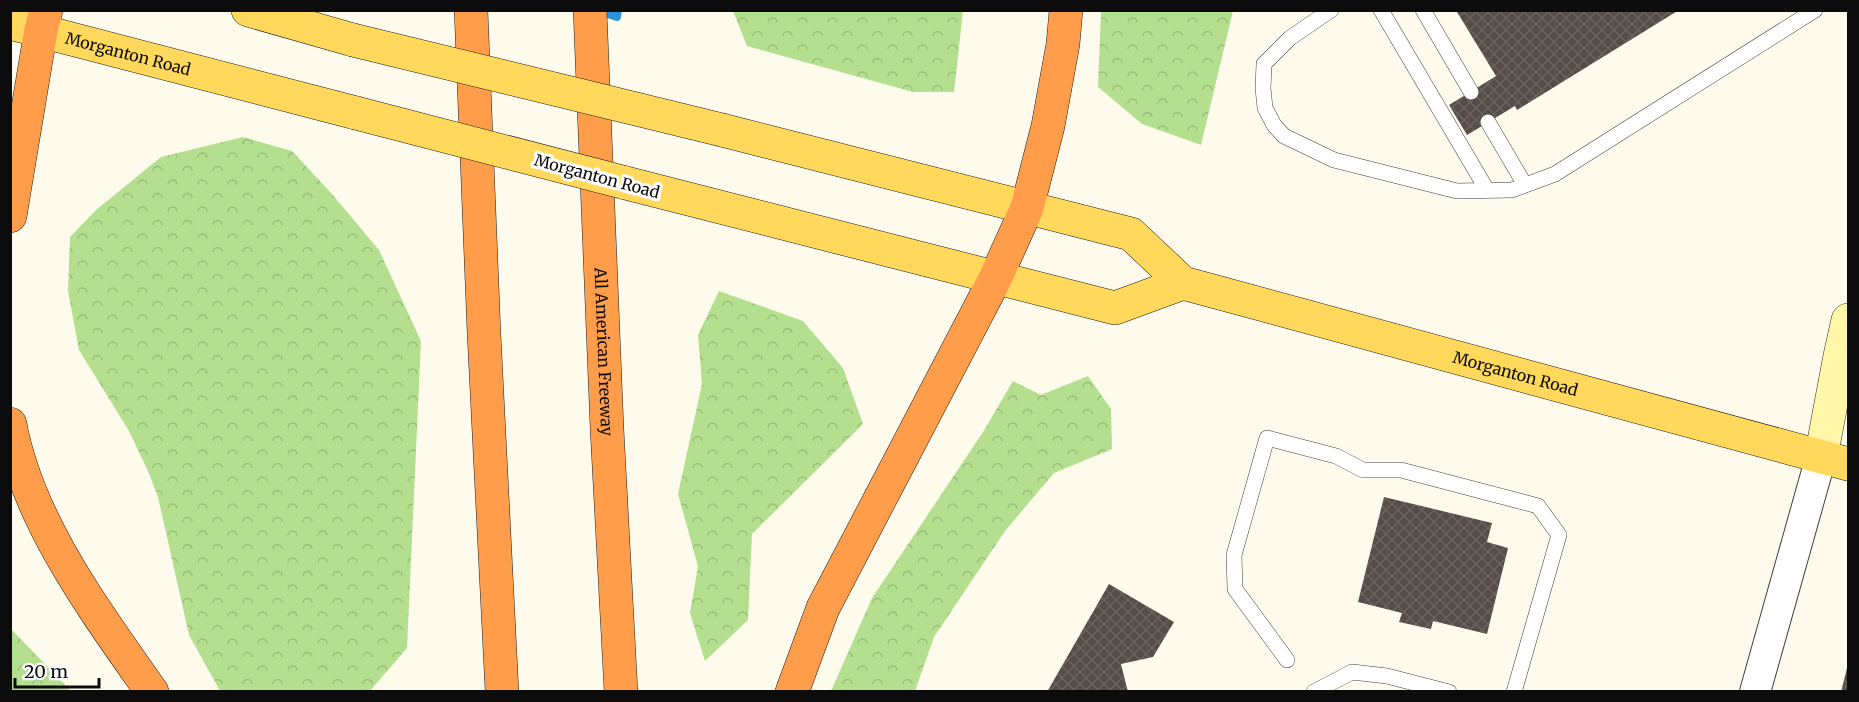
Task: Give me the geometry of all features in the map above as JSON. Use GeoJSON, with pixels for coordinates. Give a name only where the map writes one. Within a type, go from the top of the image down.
{"type":"FeatureCollection","features":[{"type":"Feature","properties":{"kind":"highway"},"geometry":{"type":"LineString","coordinates":[[471,10],[502,692]]}},
{"type":"Feature","properties":{"kind":"highway","name":"All American Freeway"},"geometry":{"type":"LineString","coordinates":[[590,10],[606,417],[621,692]]}},
{"type":"Feature","properties":{"kind":"highway"},"geometry":{"type":"LineString","coordinates":[[792,692],[823,608],[995,279],[1028,208],[1048,126],[1063,44],[1066,10]]}},
{"type":"Feature","properties":{"kind":"highway"},"geometry":{"type":"LineString","coordinates":[[10,216],[32,21]]}},
{"type":"Feature","properties":{"kind":"highway"},"geometry":{"type":"LineString","coordinates":[[10,424],[30,492],[63,558],[152,692]]}},
{"type":"Feature","properties":{"kind":"main road","name":"Morganton Road"},"geometry":{"type":"LineString","coordinates":[[248,10],[352,39],[1131,234],[1183,283],[1835,460]]}},
{"type":"Feature","properties":{"kind":"main road","name":"Morganton Road"},"geometry":{"type":"LineString","coordinates":[[32,21],[356,113],[698,203],[1115,308],[1183,283]]}},
{"type":"Feature","properties":{"kind":"street"},"geometry":{"type":"LineString","coordinates":[[1755,692],[1835,460],[1840,356],[1848,320]]}},
{"type":"Feature","properties":{"kind":"lane"},"geometry":{"type":"LineString","coordinates":[[1331,10],[1290,38],[1264,64],[1265,108],[1274,125],[1284,136],[1334,160],[1457,191],[1512,190],[1555,174],[1815,10]]}},
{"type":"Feature","properties":{"kind":"lane"},"geometry":{"type":"LineString","coordinates":[[1381,10],[1487,190]]}},
{"type":"Feature","properties":{"kind":"lane"},"geometry":{"type":"LineString","coordinates":[[1423,10],[1471,92]]}},
{"type":"Feature","properties":{"kind":"lane"},"geometry":{"type":"LineString","coordinates":[[1488,122],[1525,185]]}},
{"type":"Feature","properties":{"kind":"lane"},"geometry":{"type":"LineString","coordinates":[[1287,660],[1235,589],[1234,555],[1268,438],[1336,456],[1363,470],[1401,470],[1538,506],[1559,535],[1514,692]]}},
{"type":"Feature","properties":{"kind":"lane"},"geometry":{"type":"LineString","coordinates":[[1314,692],[1352,672],[1387,676],[1449,692]]}},
{"type":"Feature","properties":{"kind":"green space"},"geometry":{"type":"Polygon","coordinates":[[[733,11],[963,11],[954,92],[913,92],[747,46],[733,11]]]}},
{"type":"Feature","properties":{"kind":"green space"},"geometry":{"type":"Polygon","coordinates":[[[1101,11],[1233,11],[1201,145],[1142,124],[1098,87],[1101,11]]]}},
{"type":"Feature","properties":{"kind":"green space"},"geometry":{"type":"Polygon","coordinates":[[[243,137],[292,151],[332,194],[379,250],[421,341],[407,648],[370,691],[220,691],[189,635],[158,497],[148,471],[129,431],[79,350],[68,291],[70,237],[96,210],[161,157],[243,137]]]}},
{"type":"Feature","properties":{"kind":"green space"},"geometry":{"type":"Polygon","coordinates":[[[719,291],[803,321],[843,368],[863,424],[752,534],[748,620],[705,661],[690,613],[698,566],[678,494],[702,384],[698,335],[719,291]]]}},
{"type":"Feature","properties":{"kind":"green space"},"geometry":{"type":"Polygon","coordinates":[[[1088,376],[1111,409],[1112,449],[1054,473],[1005,531],[934,637],[915,691],[831,691],[872,598],[983,432],[1013,381],[1041,395],[1088,376]]]}},
{"type":"Feature","properties":{"kind":"green space"},"geometry":{"type":"Polygon","coordinates":[[[10,628],[13,631],[71,691],[11,691],[10,628]]]}},
{"type":"Feature","properties":{"kind":"building"},"geometry":{"type":"Polygon","coordinates":[[[1459,10],[1679,10],[1517,110],[1515,106],[1467,135],[1449,105],[1496,76],[1457,12],[1459,10]]]}},
{"type":"Feature","properties":{"kind":"building"},"geometry":{"type":"Polygon","coordinates":[[[1384,497],[1492,523],[1487,542],[1508,548],[1487,634],[1433,621],[1431,629],[1399,622],[1402,613],[1358,602],[1384,497]]]}},
{"type":"Feature","properties":{"kind":"building"},"geometry":{"type":"Polygon","coordinates":[[[1109,584],[1174,622],[1153,657],[1121,664],[1128,692],[1047,692],[1109,584]]]}},
{"type":"Feature","properties":{"kind":"building"},"geometry":{"type":"Polygon","coordinates":[[[1848,664],[1848,692],[1841,692],[1848,664]]]}},
{"type":"Feature","properties":{"kind":"waterway"},"geometry":{"type":"LineString","coordinates":[[598,11],[617,17],[618,10]]}}]}
